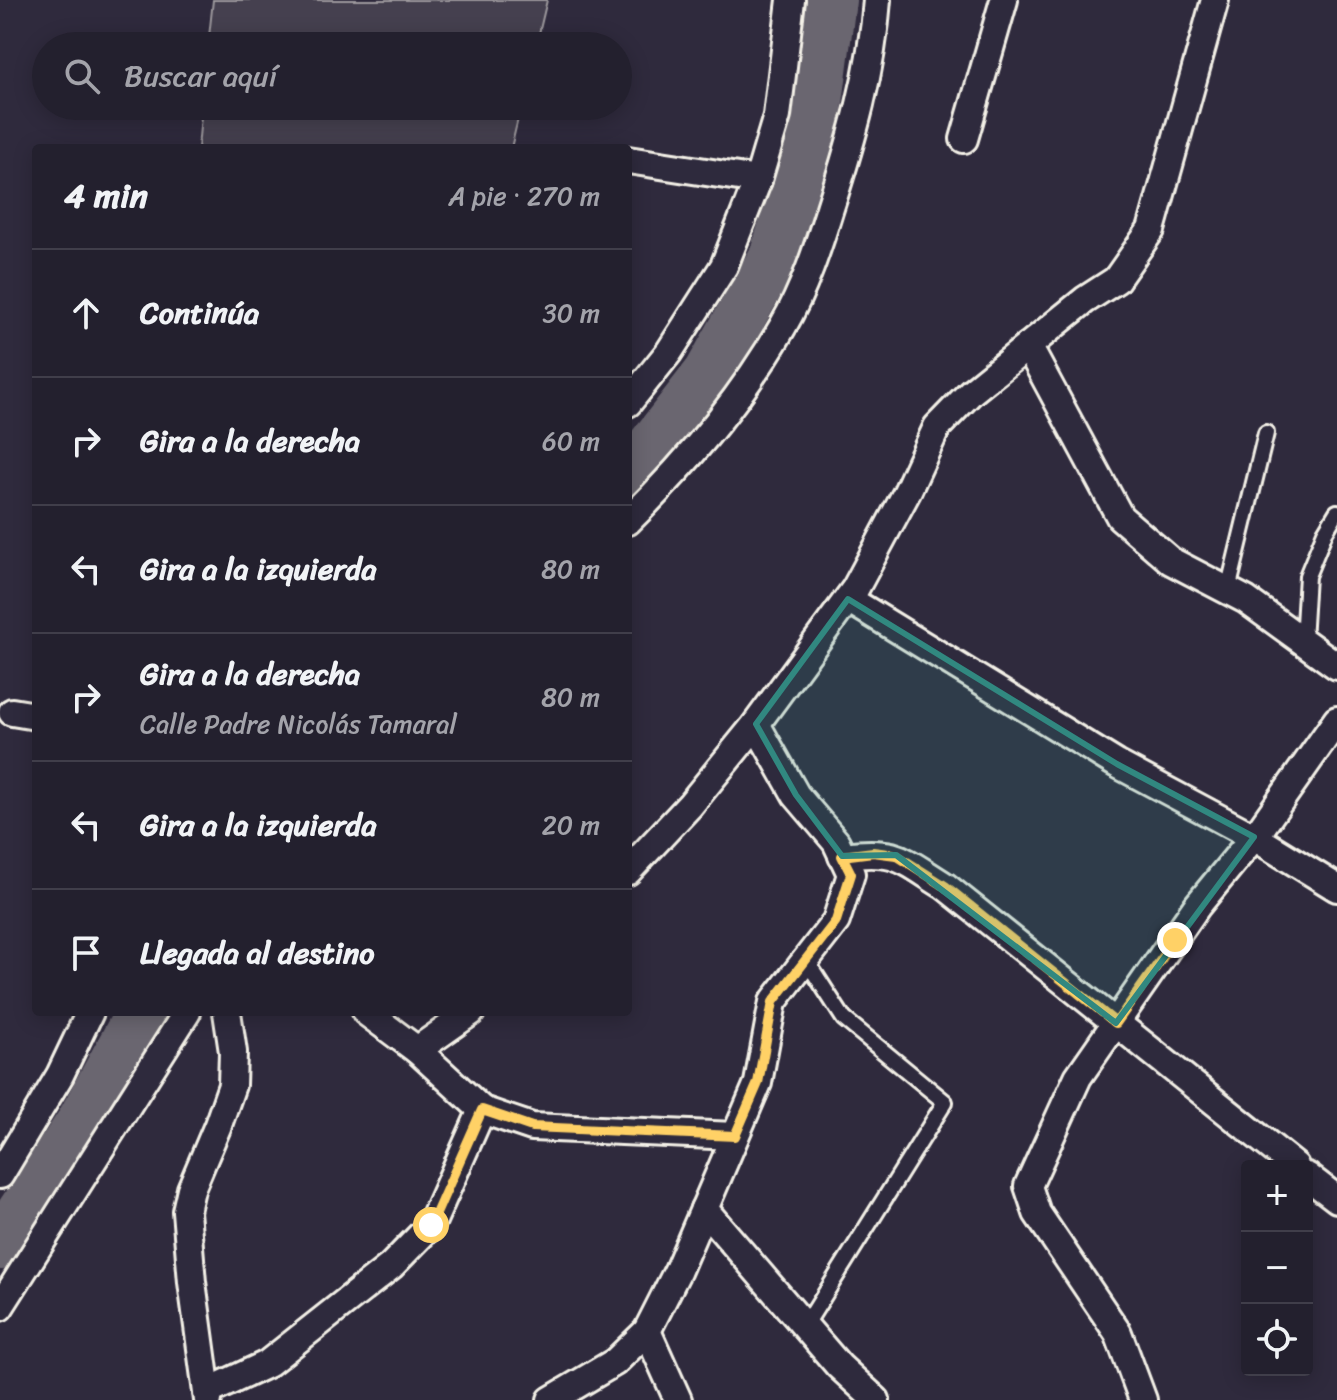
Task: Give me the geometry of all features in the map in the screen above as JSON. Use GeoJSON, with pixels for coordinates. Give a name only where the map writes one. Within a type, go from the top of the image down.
{"type":"FeatureCollection","features":[{"type":"Feature","properties":{"kind":"street"},"geometry":{"type":"LineString","coordinates":[[632,398],[669,352],[724,266],[758,180],[777,116],[791,0]]}},
{"type":"Feature","properties":{"kind":"street"},"geometry":{"type":"LineString","coordinates":[[632,517],[692,453],[739,394],[784,325],[816,253],[851,144],[875,31],[877,0]]}},
{"type":"Feature","properties":{"kind":"street"},"geometry":{"type":"LineString","coordinates":[[964,139],[1004,0]]}},
{"type":"Feature","properties":{"kind":"street"},"geometry":{"type":"LineString","coordinates":[[632,867],[690,805],[756,724],[848,599],[907,492],[937,427],[971,392],[1085,300],[1116,280],[1151,230],[1215,0]]}},
{"type":"Feature","properties":{"kind":"street"},"geometry":{"type":"LineString","coordinates":[[632,161],[758,180]]}},
{"type":"Feature","properties":{"kind":"street"},"geometry":{"type":"LineString","coordinates":[[1028,346],[1120,517],[1171,561],[1246,600],[1337,666]]}},
{"type":"Feature","properties":{"kind":"street"},"geometry":{"type":"LineString","coordinates":[[848,599],[1117,764],[1254,837],[1337,888]]}},
{"type":"Feature","properties":{"kind":"street"},"geometry":{"type":"LineString","coordinates":[[1143,1400],[1118,1333],[1037,1213],[1028,1186],[1078,1077],[1197,906],[1254,837],[1337,720]]}},
{"type":"Feature","properties":{"kind":"street"},"geometry":{"type":"LineString","coordinates":[[551,1400],[615,1362],[647,1331],[678,1270],[758,1083],[773,1002],[836,921],[851,874],[836,842],[796,795],[756,724]]}},
{"type":"Feature","properties":{"kind":"street"},"geometry":{"type":"LineString","coordinates":[[842,856],[873,852],[896,855],[945,886],[1287,1160]]}},
{"type":"Feature","properties":{"kind":"street"},"geometry":{"type":"LineString","coordinates":[[0,1175],[60,1075],[88,1016]]}},
{"type":"Feature","properties":{"kind":"street"},"geometry":{"type":"LineString","coordinates":[[0,1307],[184,1016]]}},
{"type":"Feature","properties":{"kind":"street"},"geometry":{"type":"LineString","coordinates":[[228,1016],[233,1052],[232,1085],[191,1189],[186,1211],[207,1396],[267,1364],[391,1266],[431,1225],[482,1110]]}},
{"type":"Feature","properties":{"kind":"street"},"geometry":{"type":"LineString","coordinates":[[371,1016],[417,1050],[482,1110],[532,1127],[735,1136]]}},
{"type":"Feature","properties":{"kind":"street"},"geometry":{"type":"LineString","coordinates":[[417,1050],[465,1016]]}},
{"type":"Feature","properties":{"kind":"street"},"geometry":{"type":"LineString","coordinates":[[1313,1181],[1337,1199]]}},
{"type":"Feature","properties":{"kind":"street"},"geometry":{"type":"LineString","coordinates":[[704,1209],[839,1366],[876,1400]]}},
{"type":"Feature","properties":{"kind":"street"},"geometry":{"type":"LineString","coordinates":[[647,1331],[678,1400]]}},
{"type":"Feature","properties":{"kind":"lane"},"geometry":{"type":"LineString","coordinates":[[1228,590],[1266,433]]}},
{"type":"Feature","properties":{"kind":"lane"},"geometry":{"type":"LineString","coordinates":[[1303,641],[1307,576],[1337,512]]}},
{"type":"Feature","properties":{"kind":"lane"},"geometry":{"type":"LineString","coordinates":[[805,1326],[945,1102],[844,1019],[806,960]]}},
{"type":"Feature","properties":{"kind":"highlighted area"},"geometry":{"type":"Polygon","coordinates":[[[848,599],[1117,764],[1254,837],[1116,1023],[896,855],[842,856],[796,795],[756,724],[848,599]]]}},
{"type":"Feature","properties":{"kind":"shaded area"},"geometry":{"type":"Polygon","coordinates":[[[213,0],[547,0],[539,32],[210,32],[213,0]]]}},
{"type":"Feature","properties":{"kind":"shaded area"},"geometry":{"type":"Polygon","coordinates":[[[201,120],[518,120],[512,144],[198,144],[201,120]]]}},
{"type":"Feature","properties":{"kind":"waterway"},"geometry":{"type":"LineString","coordinates":[[632,469],[709,373],[774,257],[814,133],[831,0]]}},
{"type":"Feature","properties":{"kind":"waterway"},"geometry":{"type":"LineString","coordinates":[[0,1245],[81,1123],[139,1016]]}},
{"type":"Feature","properties":{"kind":"route"},"geometry":{"type":"LineString","coordinates":[[431,1225],[482,1110],[532,1127],[735,1136],[758,1083],[773,1002],[836,921],[851,874],[842,856],[873,852],[896,855],[945,886],[1116,1023],[1175,940]]}}]}
